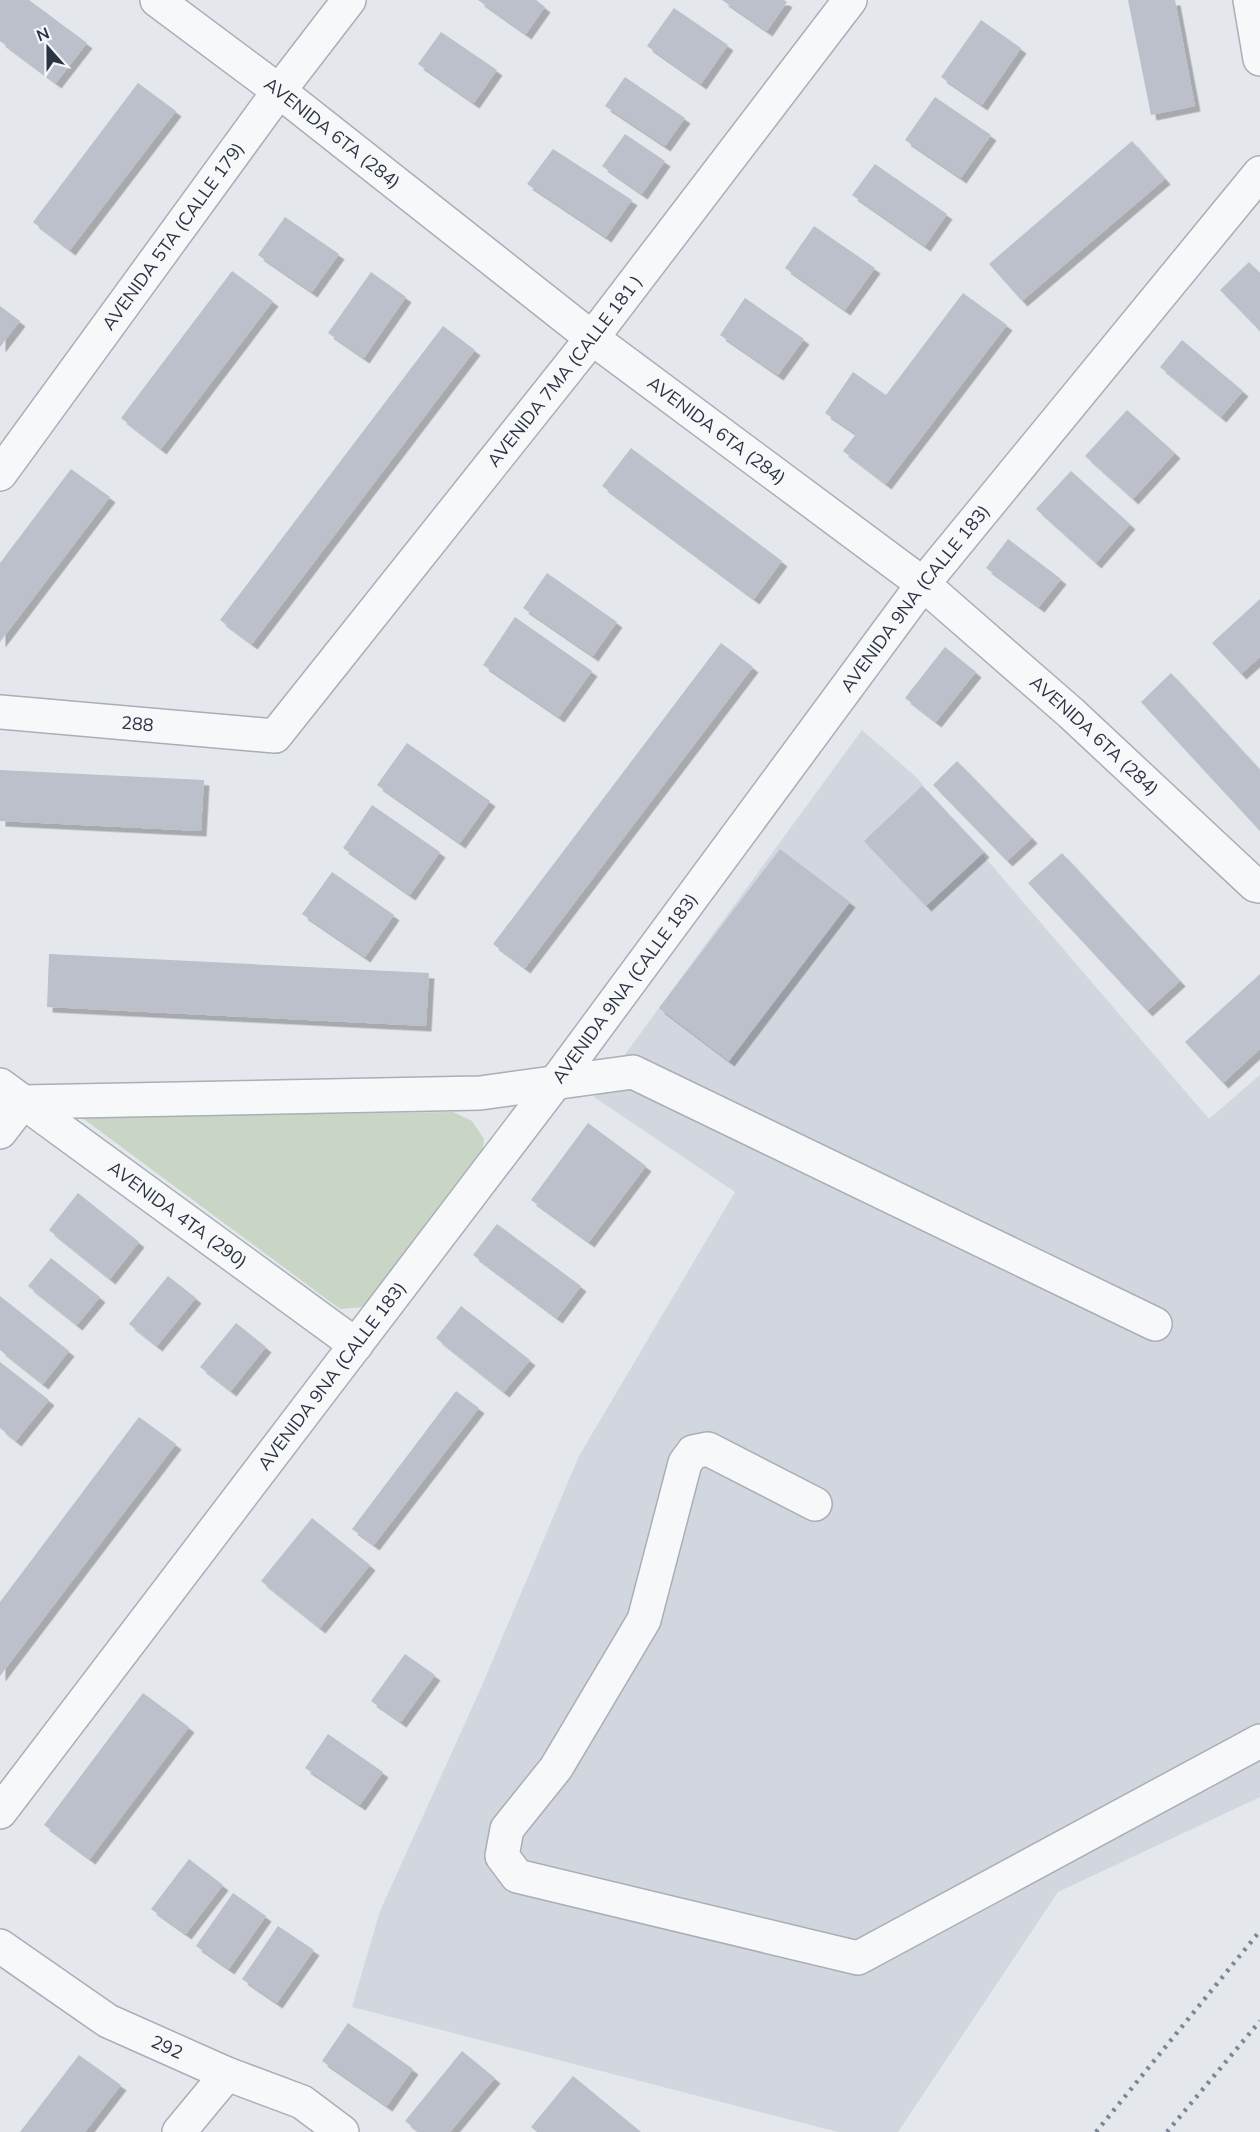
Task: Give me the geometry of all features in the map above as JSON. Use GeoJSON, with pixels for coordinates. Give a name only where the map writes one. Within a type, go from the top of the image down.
{"type":"FeatureCollection","features":[{"type":"Feature","properties":{"kind":"street","name":"AVENIDA 6TA (284)"},"geometry":{"type":"LineString","coordinates":[[157,0],[279,91],[592,338],[923,584],[1071,713],[1258,885]]}},
{"type":"Feature","properties":{"kind":"street","name":"AVENIDA 5TA (CALLE 179)"},"geometry":{"type":"LineString","coordinates":[[0,474],[279,91],[349,0]]}},
{"type":"Feature","properties":{"kind":"street","name":"AVENIDA 7MA (CALLE 181 )"},"geometry":{"type":"LineString","coordinates":[[275,736],[592,338],[850,0]]}},
{"type":"Feature","properties":{"kind":"street"},"geometry":{"type":"LineString","coordinates":[[1250,0],[1260,58]]}},
{"type":"Feature","properties":{"kind":"street","name":"AVENIDA 9NA (CALLE 183)"},"geometry":{"type":"LineString","coordinates":[[0,1812],[555,1083],[923,584],[1260,173]]}},
{"type":"Feature","properties":{"kind":"street","name":"288"},"geometry":{"type":"LineString","coordinates":[[0,712],[275,736]]}},
{"type":"Feature","properties":{"kind":"street"},"geometry":{"type":"LineString","coordinates":[[0,1132],[11,1094],[480,1093],[633,1072],[1155,1324]]}},
{"type":"Feature","properties":{"kind":"street","name":"AVENIDA 4TA (290)"},"geometry":{"type":"LineString","coordinates":[[11,1094],[356,1345]]}},
{"type":"Feature","properties":{"kind":"street"},"geometry":{"type":"LineString","coordinates":[[815,1504],[708,1449],[693,1452],[686,1463],[644,1620],[556,1768],[507,1829],[502,1856],[517,1876],[858,1958],[1260,1741]]}},
{"type":"Feature","properties":{"kind":"street","name":"292"},"geometry":{"type":"LineString","coordinates":[[0,1946],[108,2021],[227,2074],[302,2102],[342,2132]]}},
{"type":"Feature","properties":{"kind":"street"},"geometry":{"type":"LineString","coordinates":[[178,2132],[227,2074]]}},
{"type":"Feature","properties":{"kind":"shaded area"},"geometry":{"type":"Polygon","coordinates":[[[862,730],[916,777],[1209,1119],[1260,1075],[1260,1797],[1058,1892],[898,2132],[838,2132],[352,2007],[380,1911],[481,1688],[579,1456],[735,1192],[594,1097],[862,730]]]}},
{"type":"Feature","properties":{"kind":"green space"},"geometry":{"type":"Polygon","coordinates":[[[453,1112],[472,1121],[484,1139],[482,1155],[457,1184],[363,1307],[340,1309],[81,1117],[453,1112]]]}},
{"type":"Feature","properties":{"kind":"building"},"geometry":{"type":"Polygon","coordinates":[[[0,0],[29,0],[87,43],[56,83],[0,41],[0,0]]]}},
{"type":"Feature","properties":{"kind":"building"},"geometry":{"type":"Polygon","coordinates":[[[478,0],[536,0],[545,7],[526,34],[478,0]]]}},
{"type":"Feature","properties":{"kind":"building"},"geometry":{"type":"Polygon","coordinates":[[[722,0],[784,0],[787,2],[767,31],[722,0]]]}},
{"type":"Feature","properties":{"kind":"building"},"geometry":{"type":"Polygon","coordinates":[[[1128,0],[1175,0],[1195,106],[1151,115],[1128,0]]]}},
{"type":"Feature","properties":{"kind":"building"},"geometry":{"type":"Polygon","coordinates":[[[674,8],[728,45],[701,84],[647,46],[674,8]]]}},
{"type":"Feature","properties":{"kind":"building"},"geometry":{"type":"Polygon","coordinates":[[[981,20],[1021,48],[982,105],[941,77],[981,20]]]}},
{"type":"Feature","properties":{"kind":"building"},"geometry":{"type":"Polygon","coordinates":[[[441,32],[497,70],[474,103],[418,64],[441,32]]]}},
{"type":"Feature","properties":{"kind":"building"},"geometry":{"type":"Polygon","coordinates":[[[625,77],[685,118],[665,146],[605,106],[625,77]]]}},
{"type":"Feature","properties":{"kind":"building"},"geometry":{"type":"Polygon","coordinates":[[[138,83],[176,111],[70,250],[33,222],[138,83]]]}},
{"type":"Feature","properties":{"kind":"building"},"geometry":{"type":"Polygon","coordinates":[[[935,97],[991,135],[961,178],[905,140],[935,97]]]}},
{"type":"Feature","properties":{"kind":"building"},"geometry":{"type":"Polygon","coordinates":[[[625,134],[665,161],[642,194],[602,166],[625,134]]]}},
{"type":"Feature","properties":{"kind":"building"},"geometry":{"type":"Polygon","coordinates":[[[1132,141],[1165,179],[1022,301],[989,264],[1132,141]]]}},
{"type":"Feature","properties":{"kind":"building"},"geometry":{"type":"Polygon","coordinates":[[[553,149],[632,200],[606,237],[527,184],[553,149]]]}},
{"type":"Feature","properties":{"kind":"building"},"geometry":{"type":"Polygon","coordinates":[[[875,164],[947,214],[925,246],[852,195],[875,164]]]}},
{"type":"Feature","properties":{"kind":"building"},"geometry":{"type":"Polygon","coordinates":[[[285,217],[339,254],[312,292],[258,255],[285,217]]]}},
{"type":"Feature","properties":{"kind":"building"},"geometry":{"type":"Polygon","coordinates":[[[814,226],[875,268],[845,310],[785,268],[814,226]]]}},
{"type":"Feature","properties":{"kind":"building"},"geometry":{"type":"Polygon","coordinates":[[[1249,262],[1260,273],[1260,331],[1220,290],[1249,262]]]}},
{"type":"Feature","properties":{"kind":"building"},"geometry":{"type":"Polygon","coordinates":[[[232,271],[273,301],[161,449],[121,418],[232,271]]]}},
{"type":"Feature","properties":{"kind":"building"},"geometry":{"type":"Polygon","coordinates":[[[371,272],[406,297],[364,358],[328,333],[371,272]]]}},
{"type":"Feature","properties":{"kind":"building"},"geometry":{"type":"Polygon","coordinates":[[[963,293],[1007,325],[886,484],[843,451],[856,434],[825,413],[853,372],[886,395],[963,293]]]}},
{"type":"Feature","properties":{"kind":"building"},"geometry":{"type":"Polygon","coordinates":[[[745,298],[804,339],[778,375],[720,335],[745,298]]]}},
{"type":"Feature","properties":{"kind":"building"},"geometry":{"type":"Polygon","coordinates":[[[0,306],[20,321],[0,347],[0,306]]]}},
{"type":"Feature","properties":{"kind":"building"},"geometry":{"type":"Polygon","coordinates":[[[443,326],[475,350],[252,644],[220,620],[443,326]]]}},
{"type":"Feature","properties":{"kind":"building"},"geometry":{"type":"Polygon","coordinates":[[[1182,340],[1243,391],[1221,417],[1160,367],[1182,340]]]}},
{"type":"Feature","properties":{"kind":"building"},"geometry":{"type":"Polygon","coordinates":[[[1127,410],[1175,453],[1133,499],[1085,456],[1127,410]]]}},
{"type":"Feature","properties":{"kind":"building"},"geometry":{"type":"Polygon","coordinates":[[[631,448],[782,561],[754,599],[602,486],[631,448]]]}},
{"type":"Feature","properties":{"kind":"building"},"geometry":{"type":"Polygon","coordinates":[[[71,469],[110,497],[0,642],[0,563],[71,469]]]}},
{"type":"Feature","properties":{"kind":"building"},"geometry":{"type":"Polygon","coordinates":[[[1071,471],[1130,524],[1096,563],[1036,509],[1071,471]]]}},
{"type":"Feature","properties":{"kind":"building"},"geometry":{"type":"Polygon","coordinates":[[[1008,539],[1061,579],[1039,607],[986,568],[1008,539]]]}},
{"type":"Feature","properties":{"kind":"building"},"geometry":{"type":"Polygon","coordinates":[[[547,573],[617,622],[593,656],[523,608],[547,573]]]}},
{"type":"Feature","properties":{"kind":"building"},"geometry":{"type":"Polygon","coordinates":[[[1260,599],[1260,657],[1241,674],[1212,643],[1260,599]]]}},
{"type":"Feature","properties":{"kind":"building"},"geometry":{"type":"Polygon","coordinates":[[[515,617],[592,671],[559,717],[483,665],[515,617]]]}},
{"type":"Feature","properties":{"kind":"building"},"geometry":{"type":"Polygon","coordinates":[[[721,643],[753,667],[525,968],[493,944],[721,643]]]}},
{"type":"Feature","properties":{"kind":"building"},"geometry":{"type":"Polygon","coordinates":[[[945,647],[976,672],[936,722],[905,698],[945,647]]]}},
{"type":"Feature","properties":{"kind":"building"},"geometry":{"type":"Polygon","coordinates":[[[1171,673],[1260,770],[1260,831],[1141,702],[1171,673]]]}},
{"type":"Feature","properties":{"kind":"building"},"geometry":{"type":"Polygon","coordinates":[[[407,743],[490,801],[460,843],[377,785],[407,743]]]}},
{"type":"Feature","properties":{"kind":"building"},"geometry":{"type":"Polygon","coordinates":[[[957,761],[1032,838],[1007,861],[933,785],[957,761]]]}},
{"type":"Feature","properties":{"kind":"building"},"geometry":{"type":"Polygon","coordinates":[[[0,770],[204,780],[201,831],[0,821],[0,770]]]}},
{"type":"Feature","properties":{"kind":"building"},"geometry":{"type":"Polygon","coordinates":[[[922,786],[984,852],[926,906],[864,841],[922,786]]]}},
{"type":"Feature","properties":{"kind":"building"},"geometry":{"type":"Polygon","coordinates":[[[372,805],[440,852],[410,895],[343,848],[372,805]]]}},
{"type":"Feature","properties":{"kind":"building"},"geometry":{"type":"Polygon","coordinates":[[[780,849],[850,902],[729,1061],[659,1008],[780,849]]]}},
{"type":"Feature","properties":{"kind":"building"},"geometry":{"type":"Polygon","coordinates":[[[1062,853],[1180,981],[1147,1011],[1028,883],[1062,853]]]}},
{"type":"Feature","properties":{"kind":"building"},"geometry":{"type":"Polygon","coordinates":[[[332,872],[394,915],[365,957],[302,914],[332,872]]]}},
{"type":"Feature","properties":{"kind":"building"},"geometry":{"type":"Polygon","coordinates":[[[49,954],[429,973],[426,1026],[47,1007],[49,954]]]}},
{"type":"Feature","properties":{"kind":"building"},"geometry":{"type":"Polygon","coordinates":[[[1260,974],[1260,1049],[1223,1083],[1185,1042],[1260,974]]]}},
{"type":"Feature","properties":{"kind":"building"},"geometry":{"type":"Polygon","coordinates":[[[588,1123],[646,1166],[589,1242],[531,1200],[588,1123]]]}},
{"type":"Feature","properties":{"kind":"building"},"geometry":{"type":"Polygon","coordinates":[[[78,1193],[139,1242],[110,1279],[49,1230],[78,1193]]]}},
{"type":"Feature","properties":{"kind":"building"},"geometry":{"type":"Polygon","coordinates":[[[497,1224],[581,1286],[557,1318],[473,1255],[497,1224]]]}},
{"type":"Feature","properties":{"kind":"building"},"geometry":{"type":"Polygon","coordinates":[[[51,1258],[100,1297],[77,1325],[28,1286],[51,1258]]]}},
{"type":"Feature","properties":{"kind":"building"},"geometry":{"type":"Polygon","coordinates":[[[168,1276],[196,1298],[157,1346],[129,1324],[168,1276]]]}},
{"type":"Feature","properties":{"kind":"building"},"geometry":{"type":"Polygon","coordinates":[[[0,1296],[69,1351],[43,1384],[0,1350],[0,1296]]]}},
{"type":"Feature","properties":{"kind":"building"},"geometry":{"type":"Polygon","coordinates":[[[461,1306],[530,1360],[504,1392],[436,1338],[461,1306]]]}},
{"type":"Feature","properties":{"kind":"building"},"geometry":{"type":"Polygon","coordinates":[[[236,1323],[266,1347],[231,1391],[200,1367],[236,1323]]]}},
{"type":"Feature","properties":{"kind":"building"},"geometry":{"type":"Polygon","coordinates":[[[0,1362],[49,1400],[16,1441],[0,1428],[0,1362]]]}},
{"type":"Feature","properties":{"kind":"building"},"geometry":{"type":"Polygon","coordinates":[[[456,1391],[479,1408],[374,1545],[352,1529],[456,1391]]]}},
{"type":"Feature","properties":{"kind":"building"},"geometry":{"type":"Polygon","coordinates":[[[139,1417],[176,1444],[0,1676],[0,1602],[139,1417]]]}},
{"type":"Feature","properties":{"kind":"building"},"geometry":{"type":"Polygon","coordinates":[[[312,1518],[370,1565],[320,1628],[261,1581],[312,1518]]]}},
{"type":"Feature","properties":{"kind":"building"},"geometry":{"type":"Polygon","coordinates":[[[405,1654],[435,1675],[401,1722],[371,1701],[405,1654]]]}},
{"type":"Feature","properties":{"kind":"building"},"geometry":{"type":"Polygon","coordinates":[[[143,1693],[189,1727],[90,1859],[44,1825],[143,1693]]]}},
{"type":"Feature","properties":{"kind":"building"},"geometry":{"type":"Polygon","coordinates":[[[328,1734],[383,1772],[360,1805],[305,1768],[328,1734]]]}},
{"type":"Feature","properties":{"kind":"building"},"geometry":{"type":"Polygon","coordinates":[[[189,1859],[223,1885],[186,1934],[151,1909],[189,1859]]]}},
{"type":"Feature","properties":{"kind":"building"},"geometry":{"type":"Polygon","coordinates":[[[233,1893],[266,1916],[229,1969],[196,1946],[233,1893]]]}},
{"type":"Feature","properties":{"kind":"building"},"geometry":{"type":"Polygon","coordinates":[[[278,1926],[314,1950],[277,2003],[242,1979],[278,1926]]]}},
{"type":"Feature","properties":{"kind":"building"},"geometry":{"type":"Polygon","coordinates":[[[348,2023],[413,2069],[387,2106],[322,2061],[348,2023]]]}},
{"type":"Feature","properties":{"kind":"building"},"geometry":{"type":"Polygon","coordinates":[[[462,2051],[495,2078],[450,2132],[419,2132],[405,2121],[462,2051]]]}},
{"type":"Feature","properties":{"kind":"building"},"geometry":{"type":"Polygon","coordinates":[[[79,2055],[121,2085],[85,2132],[20,2132],[79,2055]]]}},
{"type":"Feature","properties":{"kind":"building"},"geometry":{"type":"Polygon","coordinates":[[[573,2076],[641,2132],[537,2132],[531,2127],[573,2076]]]}},
{"type":"Feature","properties":{"kind":"railway"},"geometry":{"type":"LineString","coordinates":[[1096,2132],[1260,1931]]}},
{"type":"Feature","properties":{"kind":"railway"},"geometry":{"type":"LineString","coordinates":[[1167,2132],[1260,2021]]}}]}
